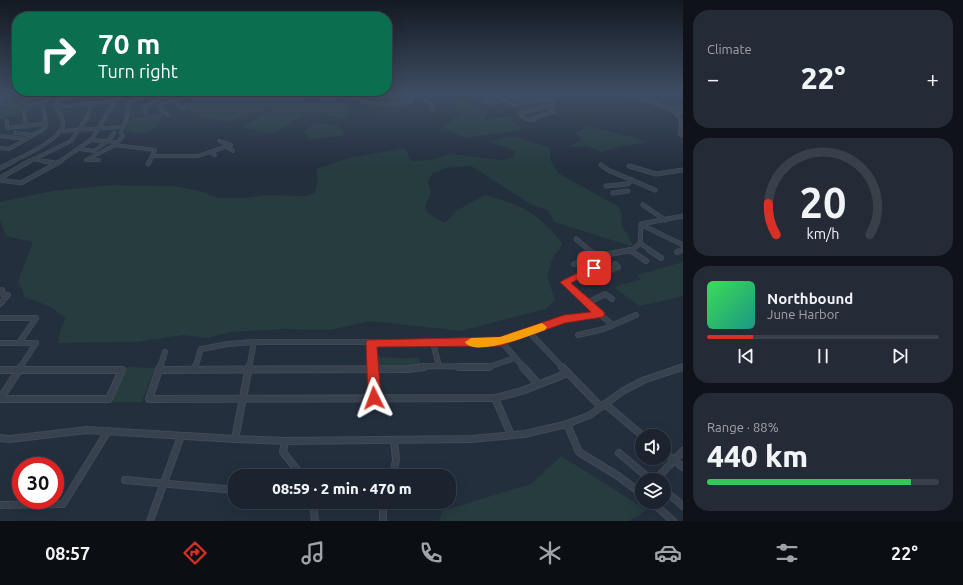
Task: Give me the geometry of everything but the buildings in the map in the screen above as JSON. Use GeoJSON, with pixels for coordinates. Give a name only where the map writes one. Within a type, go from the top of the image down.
{"type":"FeatureCollection","features":[{"type":"Feature","properties":{"kind":"street"},"geometry":{"type":"LineString","coordinates":[[25,118],[26,127]]}},
{"type":"Feature","properties":{"kind":"street"},"geometry":{"type":"LineString","coordinates":[[0,148],[9,149],[44,129],[44,118]]}},
{"type":"Feature","properties":{"kind":"street"},"geometry":{"type":"LineString","coordinates":[[0,168],[49,143],[60,131],[63,122],[61,118]]}},
{"type":"Feature","properties":{"kind":"street"},"geometry":{"type":"LineString","coordinates":[[0,179],[33,159],[71,141],[87,118]]}},
{"type":"Feature","properties":{"kind":"street"},"geometry":{"type":"LineString","coordinates":[[0,179],[20,183],[66,158],[92,140],[106,118]]}},
{"type":"Feature","properties":{"kind":"street"},"geometry":{"type":"LineString","coordinates":[[99,160],[86,160],[115,144],[123,136],[121,133],[126,118]]}},
{"type":"Feature","properties":{"kind":"street"},"geometry":{"type":"LineString","coordinates":[[524,118],[535,120],[533,118]]}},
{"type":"Feature","properties":{"kind":"street"},"geometry":{"type":"LineString","coordinates":[[680,118],[681,135],[683,136]]}},
{"type":"Feature","properties":{"kind":"street"},"geometry":{"type":"LineString","coordinates":[[7,121],[7,128],[45,124]]}},
{"type":"Feature","properties":{"kind":"street"},"geometry":{"type":"LineString","coordinates":[[60,131],[123,127]]}},
{"type":"Feature","properties":{"kind":"street"},"geometry":{"type":"LineString","coordinates":[[123,127],[124,131]]}},
{"type":"Feature","properties":{"kind":"street"},"geometry":{"type":"LineString","coordinates":[[15,133],[34,135]]}},
{"type":"Feature","properties":{"kind":"street"},"geometry":{"type":"LineString","coordinates":[[80,149],[94,151],[107,142],[114,133]]}},
{"type":"Feature","properties":{"kind":"street"},"geometry":{"type":"LineString","coordinates":[[0,136],[27,139]]}},
{"type":"Feature","properties":{"kind":"street"},"geometry":{"type":"LineString","coordinates":[[92,140],[155,150],[148,164]]}},
{"type":"Feature","properties":{"kind":"street"},"geometry":{"type":"LineString","coordinates":[[153,156],[198,156],[231,144],[220,141]]}},
{"type":"Feature","properties":{"kind":"street"},"geometry":{"type":"LineString","coordinates":[[226,146],[233,151]]}},
{"type":"Feature","properties":{"kind":"street"},"geometry":{"type":"LineString","coordinates":[[202,150],[206,153]]}},
{"type":"Feature","properties":{"kind":"street"},"geometry":{"type":"LineString","coordinates":[[210,152],[215,155]]}},
{"type":"Feature","properties":{"kind":"street"},"geometry":{"type":"LineString","coordinates":[[66,158],[73,159]]}},
{"type":"Feature","properties":{"kind":"street"},"geometry":{"type":"LineString","coordinates":[[33,159],[56,163]]}},
{"type":"Feature","properties":{"kind":"street"},"geometry":{"type":"LineString","coordinates":[[601,165],[608,170],[656,190]]}},
{"type":"Feature","properties":{"kind":"street"},"geometry":{"type":"LineString","coordinates":[[629,166],[656,174],[683,170]]}},
{"type":"Feature","properties":{"kind":"street"},"geometry":{"type":"LineString","coordinates":[[606,186],[628,184],[632,180]]}},
{"type":"Feature","properties":{"kind":"street"},"geometry":{"type":"LineString","coordinates":[[613,193],[628,191]]}},
{"type":"Feature","properties":{"kind":"street"},"geometry":{"type":"LineString","coordinates":[[643,205],[665,220]]}},
{"type":"Feature","properties":{"kind":"street"},"geometry":{"type":"LineString","coordinates":[[641,225],[683,216]]}},
{"type":"Feature","properties":{"kind":"street"},"geometry":{"type":"LineString","coordinates":[[677,218],[683,220]]}},
{"type":"Feature","properties":{"kind":"street"},"geometry":{"type":"LineString","coordinates":[[574,264],[630,250],[640,246],[641,225]]}},
{"type":"Feature","properties":{"kind":"street"},"geometry":{"type":"LineString","coordinates":[[641,225],[683,244]]}},
{"type":"Feature","properties":{"kind":"street"},"geometry":{"type":"LineString","coordinates":[[576,239],[598,257]]}},
{"type":"Feature","properties":{"kind":"street"},"geometry":{"type":"LineString","coordinates":[[640,243],[661,258]]}},
{"type":"Feature","properties":{"kind":"street"},"geometry":{"type":"LineString","coordinates":[[677,252],[683,249]]}},
{"type":"Feature","properties":{"kind":"street"},"geometry":{"type":"LineString","coordinates":[[630,250],[646,261]]}},
{"type":"Feature","properties":{"kind":"street"},"geometry":{"type":"LineString","coordinates":[[583,262],[602,273],[618,267],[615,264]]}},
{"type":"Feature","properties":{"kind":"street"},"geometry":{"type":"LineString","coordinates":[[594,268],[565,282],[612,325]]}},
{"type":"Feature","properties":{"kind":"street"},"geometry":{"type":"LineString","coordinates":[[0,304],[8,295],[2,294],[2,290]]}},
{"type":"Feature","properties":{"kind":"street"},"geometry":{"type":"LineString","coordinates":[[588,303],[605,294],[612,299]]}},
{"type":"Feature","properties":{"kind":"street"},"geometry":{"type":"LineString","coordinates":[[194,370],[200,349],[228,344],[254,342],[501,342],[564,319],[600,314]]}},
{"type":"Feature","properties":{"kind":"street"},"geometry":{"type":"LineString","coordinates":[[578,334],[612,325],[636,315]]}},
{"type":"Feature","properties":{"kind":"street"},"geometry":{"type":"LineString","coordinates":[[0,318],[36,318],[19,343]]}},
{"type":"Feature","properties":{"kind":"street"},"geometry":{"type":"LineString","coordinates":[[528,332],[568,373],[603,405],[635,429]]}},
{"type":"Feature","properties":{"kind":"street"},"geometry":{"type":"LineString","coordinates":[[235,440],[254,342]]}},
{"type":"Feature","properties":{"kind":"street"},"geometry":{"type":"LineString","coordinates":[[501,342],[538,384]]}},
{"type":"Feature","properties":{"kind":"street"},"geometry":{"type":"LineString","coordinates":[[0,343],[36,343],[0,399]]}},
{"type":"Feature","properties":{"kind":"street"},"geometry":{"type":"LineString","coordinates":[[371,343],[374,398]]}},
{"type":"Feature","properties":{"kind":"street"},"geometry":{"type":"LineString","coordinates":[[433,343],[439,366]]}},
{"type":"Feature","properties":{"kind":"street"},"geometry":{"type":"LineString","coordinates":[[165,352],[149,399],[495,398],[568,373]]}},
{"type":"Feature","properties":{"kind":"street"},"geometry":{"type":"LineString","coordinates":[[159,370],[373,370],[409,369],[427,366],[488,368],[515,358]]}},
{"type":"Feature","properties":{"kind":"street"},"geometry":{"type":"LineString","coordinates":[[0,438],[10,439],[87,430],[235,440],[284,441],[471,439],[525,434],[567,424],[590,415],[623,391],[644,380],[683,367]]}},
{"type":"Feature","properties":{"kind":"street"},"geometry":{"type":"LineString","coordinates":[[0,370],[122,370],[109,399],[0,399]]}},
{"type":"Feature","properties":{"kind":"street"},"geometry":{"type":"LineString","coordinates":[[495,398],[511,435]]}},
{"type":"Feature","properties":{"kind":"street"},"geometry":{"type":"LineString","coordinates":[[567,424],[579,452],[618,476],[635,489]]}},
{"type":"Feature","properties":{"kind":"street"},"geometry":{"type":"LineString","coordinates":[[0,505],[63,504],[108,431]]}},
{"type":"Feature","properties":{"kind":"street"},"geometry":{"type":"LineString","coordinates":[[150,521],[181,436]]}},
{"type":"Feature","properties":{"kind":"street"},"geometry":{"type":"LineString","coordinates":[[394,440],[396,459],[394,469]]}},
{"type":"Feature","properties":{"kind":"street"},"geometry":{"type":"LineString","coordinates":[[284,441],[283,452],[296,469]]}},
{"type":"Feature","properties":{"kind":"street"},"geometry":{"type":"LineString","coordinates":[[662,473],[683,451]]}},
{"type":"Feature","properties":{"kind":"street"},"geometry":{"type":"LineString","coordinates":[[618,453],[642,473]]}},
{"type":"Feature","properties":{"kind":"street"},"geometry":{"type":"LineString","coordinates":[[671,458],[683,467]]}},
{"type":"Feature","properties":{"kind":"street"},"geometry":{"type":"LineString","coordinates":[[125,480],[228,489]]}},
{"type":"Feature","properties":{"kind":"street"},"geometry":{"type":"LineString","coordinates":[[671,496],[683,506]]}},
{"type":"Feature","properties":{"kind":"street"},"geometry":{"type":"LineString","coordinates":[[314,509],[315,521]]}},
{"type":"Feature","properties":{"kind":"street"},"geometry":{"type":"LineString","coordinates":[[383,509],[383,521]]}},
{"type":"Feature","properties":{"kind":"street"},"geometry":{"type":"LineString","coordinates":[[660,509],[673,521]]}},
{"type":"Feature","properties":{"kind":"green space"},"geometry":{"type":"Polygon","coordinates":[[[135,118],[161,118],[154,128],[142,133],[126,131],[126,120],[135,118]]]}},
{"type":"Feature","properties":{"kind":"green space"},"geometry":{"type":"Polygon","coordinates":[[[207,118],[238,118],[231,122],[207,118]]]}},
{"type":"Feature","properties":{"kind":"green space"},"geometry":{"type":"Polygon","coordinates":[[[258,118],[297,118],[272,134],[242,127],[258,118]]]}},
{"type":"Feature","properties":{"kind":"green space"},"geometry":{"type":"Polygon","coordinates":[[[454,118],[486,118],[485,120],[511,118],[523,130],[465,138],[443,128],[454,118]]]}},
{"type":"Feature","properties":{"kind":"green space"},"geometry":{"type":"Polygon","coordinates":[[[315,123],[339,126],[346,135],[309,140],[304,131],[315,123]]]}},
{"type":"Feature","properties":{"kind":"green space"},"geometry":{"type":"Polygon","coordinates":[[[588,126],[639,139],[647,143],[621,146],[601,152],[588,146],[568,147],[582,140],[576,133],[588,126]]]}},
{"type":"Feature","properties":{"kind":"green space"},"geometry":{"type":"Polygon","coordinates":[[[506,137],[518,137],[550,148],[550,159],[558,173],[619,207],[622,215],[621,224],[634,247],[554,222],[548,210],[532,205],[471,166],[447,168],[432,174],[428,181],[431,192],[425,206],[427,213],[445,223],[456,211],[485,195],[510,203],[529,212],[554,233],[563,244],[553,257],[547,276],[555,300],[546,309],[460,331],[372,321],[329,330],[282,329],[231,332],[207,338],[183,335],[136,342],[58,343],[61,328],[66,318],[51,307],[25,297],[18,281],[33,242],[6,236],[0,220],[0,202],[52,191],[109,185],[175,186],[203,192],[218,198],[245,198],[264,195],[307,196],[315,193],[318,179],[316,169],[348,158],[405,148],[411,161],[431,160],[451,154],[503,160],[514,157],[515,151],[490,142],[506,137]]]}},
{"type":"Feature","properties":{"kind":"green space"},"geometry":{"type":"Polygon","coordinates":[[[683,262],[683,296],[640,306],[615,288],[623,284],[641,280],[637,275],[683,262]]]}},
{"type":"Feature","properties":{"kind":"green space"},"geometry":{"type":"Polygon","coordinates":[[[376,357],[419,357],[420,364],[411,366],[379,366],[376,364],[376,357]]]}},
{"type":"Feature","properties":{"kind":"green space"},"geometry":{"type":"Polygon","coordinates":[[[127,367],[155,368],[142,402],[112,402],[127,367]]]}},
{"type":"Feature","properties":{"kind":"green space"},"geometry":{"type":"Polygon","coordinates":[[[561,456],[635,502],[635,509],[647,510],[629,521],[439,521],[442,511],[456,509],[456,507],[531,484],[561,456]]]}},
{"type":"Feature","properties":{"kind":"slow traffic"},"geometry":{"type":"LineString","coordinates":[[471,342],[500,342],[542,327]]}},
{"type":"Feature","properties":{"kind":"route"},"geometry":{"type":"LineString","coordinates":[[374,398],[371,343],[500,342],[564,319],[600,314],[565,282],[594,268]]}}]}
